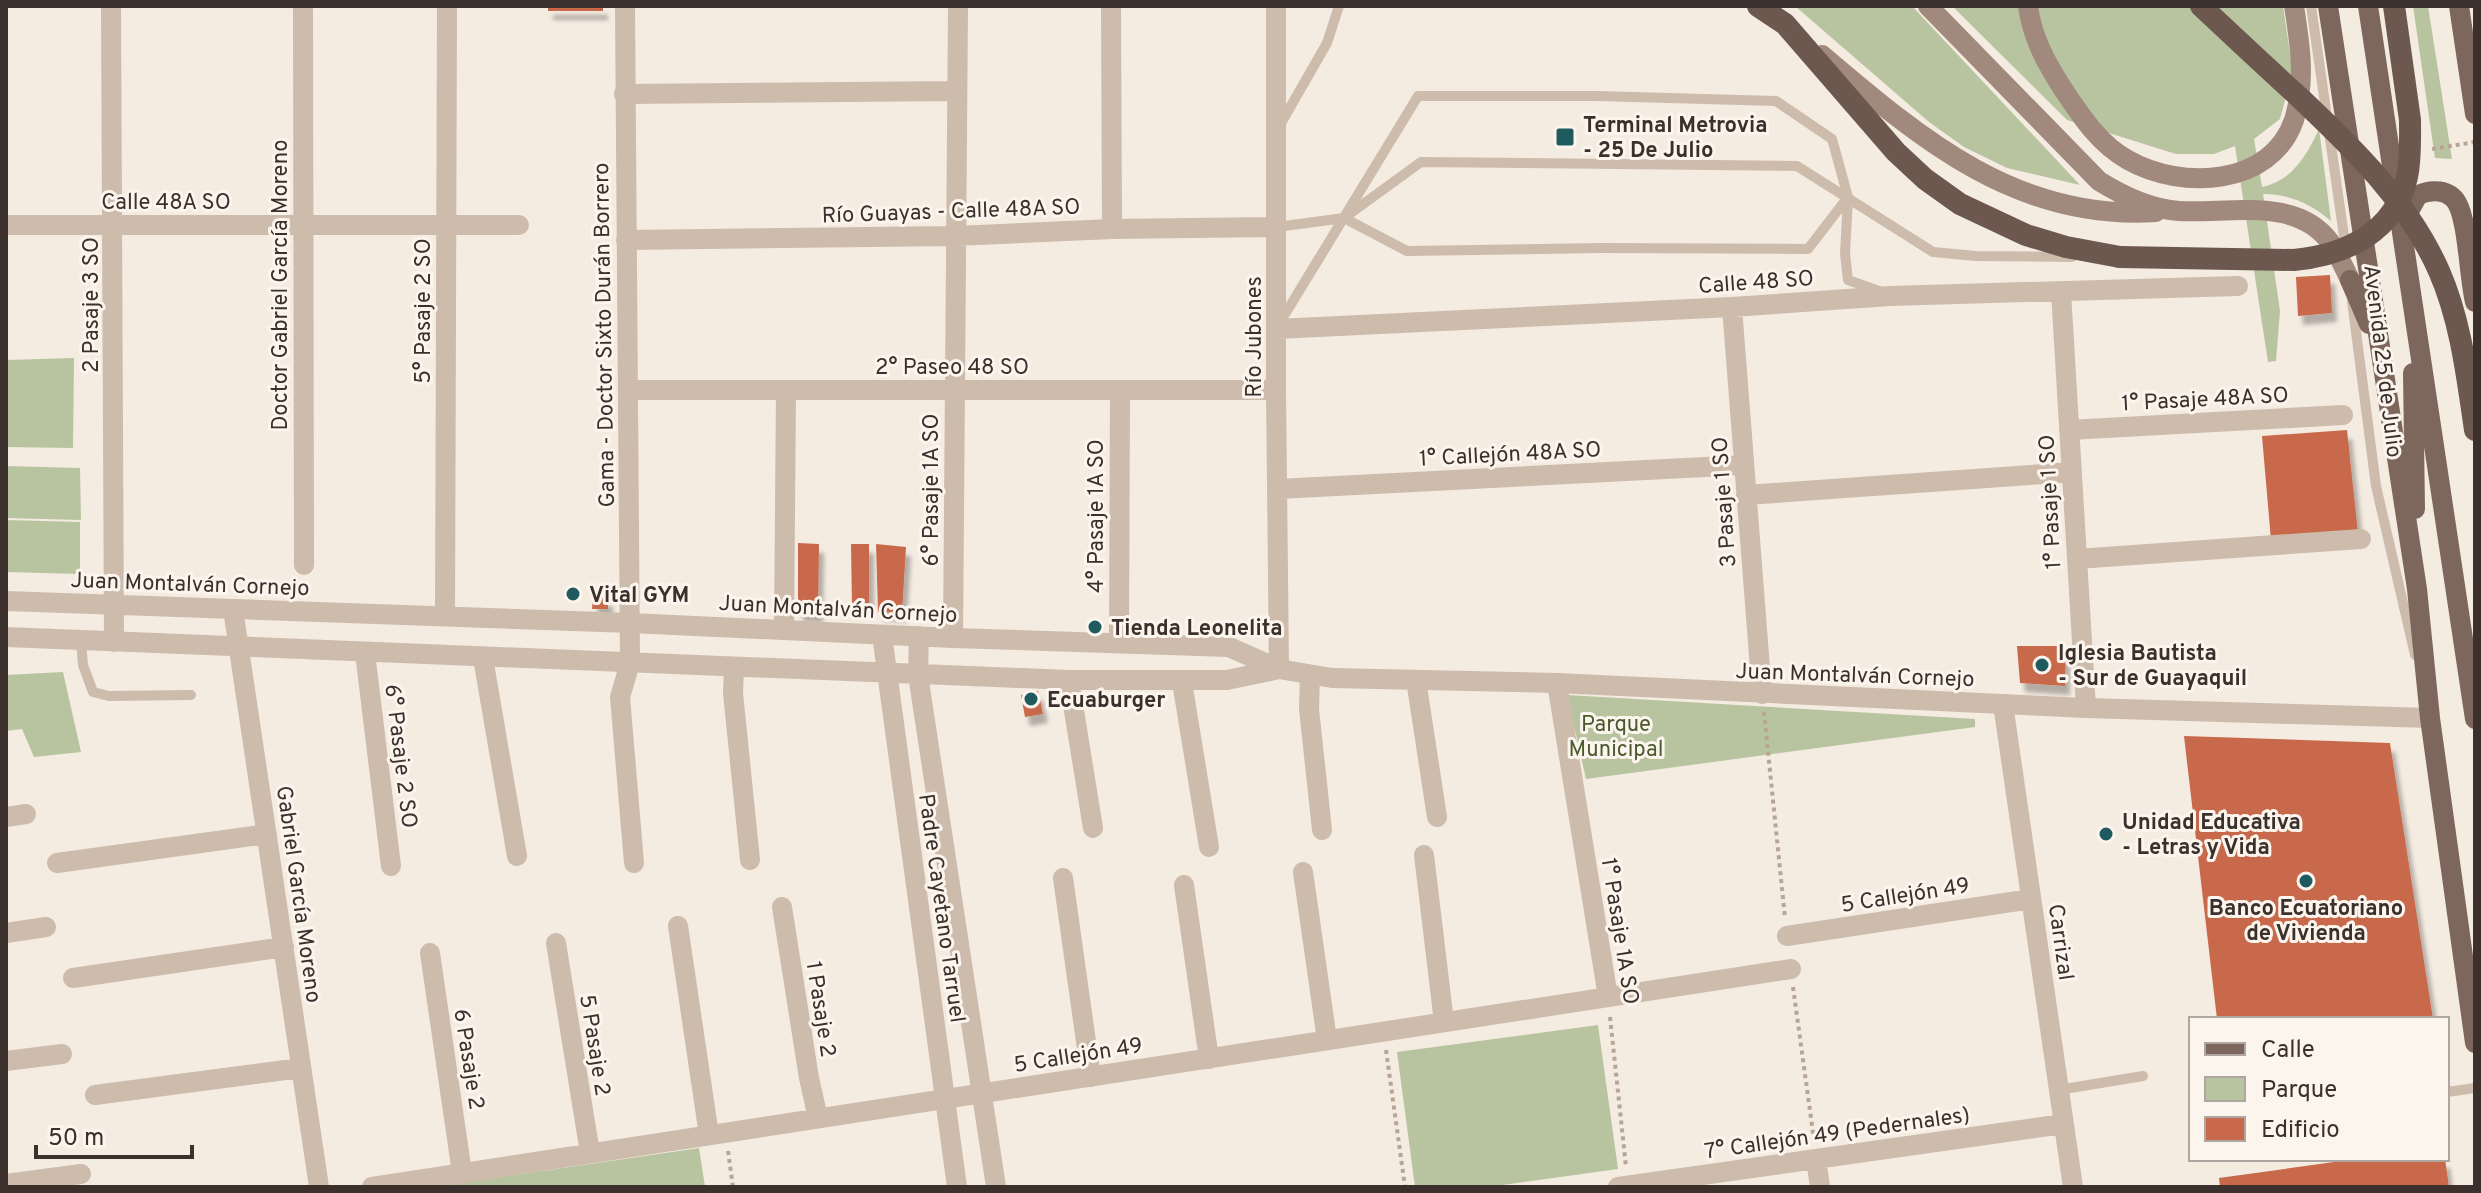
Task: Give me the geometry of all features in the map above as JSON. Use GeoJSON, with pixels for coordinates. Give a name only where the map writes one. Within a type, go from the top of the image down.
{"type":"FeatureCollection","features":[{"type":"Feature","properties":{"kind":"highway"},"geometry":{"type":"LineString","coordinates":[[1758,6],[1785,24],[1896,152],[1925,179],[1960,204],[2026,235],[2066,247],[2120,257],[2294,260],[2339,252],[2356,244],[2384,221],[2402,194],[2407,178],[2410,120],[2394,6]]}},
{"type":"Feature","properties":{"kind":"highway"},"geometry":{"type":"LineString","coordinates":[[2201,6],[2342,138],[2382,180],[2415,225],[2440,272],[2456,319],[2475,430]]}},
{"type":"Feature","properties":{"kind":"main road"},"geometry":{"type":"LineString","coordinates":[[1928,6],[2099,181],[2142,202],[2176,211]]}},
{"type":"Feature","properties":{"kind":"main road"},"geometry":{"type":"LineString","coordinates":[[2028,6],[2036,41],[2048,67],[2078,111],[2109,147],[2148,170],[2171,176],[2218,177],[2255,168],[2282,143],[2293,123],[2302,76],[2294,6]]}},
{"type":"Feature","properties":{"kind":"main road","name":"Avenida 25 de Julio"},"geometry":{"type":"LineString","coordinates":[[2328,6],[2417,589],[2430,718],[2474,1033]]}},
{"type":"Feature","properties":{"kind":"main road","name":"Avenida 25 de Julio"},"geometry":{"type":"LineString","coordinates":[[2368,6],[2475,719]]}},
{"type":"Feature","properties":{"kind":"main road"},"geometry":{"type":"LineString","coordinates":[[2465,22],[2475,114]]}},
{"type":"Feature","properties":{"kind":"main road"},"geometry":{"type":"LineString","coordinates":[[1785,24],[1865,92],[1946,153],[2007,187],[2052,202],[2096,209],[2140,213],[2270,211],[2301,219],[2317,228],[2339,256],[2381,349]]}},
{"type":"Feature","properties":{"kind":"main road"},"geometry":{"type":"LineString","coordinates":[[2417,589],[2409,211],[2412,202],[2425,191],[2444,192],[2451,196],[2460,210],[2475,302]]}},
{"type":"Feature","properties":{"kind":"street","name":"2 Pasaje 3 SO"},"geometry":{"type":"LineString","coordinates":[[111,6],[114,642]]}},
{"type":"Feature","properties":{"kind":"street","name":"Doctor Gabriel García Moreno"},"geometry":{"type":"LineString","coordinates":[[303,6],[304,565]]}},
{"type":"Feature","properties":{"kind":"street","name":"5° Pasaje 2 SO"},"geometry":{"type":"LineString","coordinates":[[445,616],[447,6]]}},
{"type":"Feature","properties":{"kind":"street","name":"Gama - Doctor Sixto Durán Borrero"},"geometry":{"type":"LineString","coordinates":[[625,6],[631,623],[630,663],[620,697],[634,863]]}},
{"type":"Feature","properties":{"kind":"street","name":"6° Pasaje 1A SO"},"geometry":{"type":"LineString","coordinates":[[953,638],[958,6]]}},
{"type":"Feature","properties":{"kind":"street"},"geometry":{"type":"LineString","coordinates":[[1111,6],[1112,229]]}},
{"type":"Feature","properties":{"kind":"street","name":"Río Jubones"},"geometry":{"type":"LineString","coordinates":[[1276,6],[1279,669]]}},
{"type":"Feature","properties":{"kind":"street"},"geometry":{"type":"LineString","coordinates":[[624,94],[956,91]]}},
{"type":"Feature","properties":{"kind":"street","name":"Calle 48A SO"},"geometry":{"type":"LineString","coordinates":[[6,225],[519,225]]}},
{"type":"Feature","properties":{"kind":"street","name":"Río Guayas - Calle 48A SO"},"geometry":{"type":"LineString","coordinates":[[626,240],[954,236],[1112,229],[1277,227]]}},
{"type":"Feature","properties":{"kind":"street","name":"Calle 48 SO"},"geometry":{"type":"LineString","coordinates":[[1276,329],[1732,307],[1890,296],[2238,286]]}},
{"type":"Feature","properties":{"kind":"street","name":"1° Pasaje 1 SO"},"geometry":{"type":"LineString","coordinates":[[2061,292],[2086,708]]}},
{"type":"Feature","properties":{"kind":"street","name":"3 Pasaje 1 SO"},"geometry":{"type":"LineString","coordinates":[[1732,307],[1762,694]]}},
{"type":"Feature","properties":{"kind":"street","name":"2° Paseo 48 SO"},"geometry":{"type":"LineString","coordinates":[[628,390],[1276,390]]}},
{"type":"Feature","properties":{"kind":"street"},"geometry":{"type":"LineString","coordinates":[[784,630],[786,390]]}},
{"type":"Feature","properties":{"kind":"street","name":"4° Pasaje 1A SO"},"geometry":{"type":"LineString","coordinates":[[1119,643],[1120,390]]}},
{"type":"Feature","properties":{"kind":"street","name":"1° Pasaje 48A SO"},"geometry":{"type":"LineString","coordinates":[[2069,430],[2343,415]]}},
{"type":"Feature","properties":{"kind":"street","name":"1° Callejón 48A SO"},"geometry":{"type":"LineString","coordinates":[[1278,489],[1744,465]]}},
{"type":"Feature","properties":{"kind":"street"},"geometry":{"type":"LineString","coordinates":[[1746,495],[2072,472]]}},
{"type":"Feature","properties":{"kind":"street"},"geometry":{"type":"LineString","coordinates":[[2077,559],[2361,539]]}},
{"type":"Feature","properties":{"kind":"street","name":"Juan Montalván Cornejo"},"geometry":{"type":"LineString","coordinates":[[6,601],[1229,647],[1279,669],[1310,675],[1557,683],[2086,708],[2430,718]]}},
{"type":"Feature","properties":{"kind":"street","name":"Gabriel García Moreno"},"geometry":{"type":"LineString","coordinates":[[233,609],[319,1187]]}},
{"type":"Feature","properties":{"kind":"street","name":"Padre Cayetano Tarruel"},"geometry":{"type":"LineString","coordinates":[[882,635],[957,1187]]}},
{"type":"Feature","properties":{"kind":"street","name":"Padre Cayetano Tarruel"},"geometry":{"type":"LineString","coordinates":[[919,636],[918,675],[996,1187]]}},
{"type":"Feature","properties":{"kind":"street","name":"Juan Montalván Cornejo"},"geometry":{"type":"LineString","coordinates":[[6,637],[1069,680],[1227,680],[1279,669]]}},
{"type":"Feature","properties":{"kind":"street","name":"6° Pasaje 2 SO"},"geometry":{"type":"LineString","coordinates":[[365,653],[391,866]]}},
{"type":"Feature","properties":{"kind":"street"},"geometry":{"type":"LineString","coordinates":[[483,658],[517,856]]}},
{"type":"Feature","properties":{"kind":"street"},"geometry":{"type":"LineString","coordinates":[[734,668],[733,693],[750,860]]}},
{"type":"Feature","properties":{"kind":"street"},"geometry":{"type":"LineString","coordinates":[[1310,675],[1309,709],[1322,830]]}},
{"type":"Feature","properties":{"kind":"street"},"geometry":{"type":"LineString","coordinates":[[1069,680],[1093,828]]}},
{"type":"Feature","properties":{"kind":"street"},"geometry":{"type":"LineString","coordinates":[[1416,680],[1437,817]]}},
{"type":"Feature","properties":{"kind":"street"},"geometry":{"type":"LineString","coordinates":[[1182,682],[1209,847]]}},
{"type":"Feature","properties":{"kind":"street","name":"1° Pasaje 1A SO"},"geometry":{"type":"LineString","coordinates":[[1557,683],[1608,997]]}},
{"type":"Feature","properties":{"kind":"street","name":"Carrizal"},"geometry":{"type":"LineString","coordinates":[[2003,704],[2073,1187]]}},
{"type":"Feature","properties":{"kind":"street"},"geometry":{"type":"LineString","coordinates":[[57,863],[267,834]]}},
{"type":"Feature","properties":{"kind":"street"},"geometry":{"type":"LineString","coordinates":[[1424,855],[1444,1022]]}},
{"type":"Feature","properties":{"kind":"street"},"geometry":{"type":"LineString","coordinates":[[1303,872],[1327,1040]]}},
{"type":"Feature","properties":{"kind":"street"},"geometry":{"type":"LineString","coordinates":[[1063,878],[1091,1077]]}},
{"type":"Feature","properties":{"kind":"street"},"geometry":{"type":"LineString","coordinates":[[1184,885],[1209,1059]]}},
{"type":"Feature","properties":{"kind":"street","name":"5 Callejón 49"},"geometry":{"type":"LineString","coordinates":[[1787,936],[2031,899]]}},
{"type":"Feature","properties":{"kind":"street","name":"1 Pasaje 2"},"geometry":{"type":"LineString","coordinates":[[782,907],[818,1118]]}},
{"type":"Feature","properties":{"kind":"street"},"geometry":{"type":"LineString","coordinates":[[678,926],[718,1134]]}},
{"type":"Feature","properties":{"kind":"street"},"geometry":{"type":"LineString","coordinates":[[6,933],[46,927]]}},
{"type":"Feature","properties":{"kind":"street","name":"5 Pasaje 2"},"geometry":{"type":"LineString","coordinates":[[556,943],[590,1153]]}},
{"type":"Feature","properties":{"kind":"street"},"geometry":{"type":"LineString","coordinates":[[73,978],[284,947]]}},
{"type":"Feature","properties":{"kind":"street","name":"6 Pasaje 2"},"geometry":{"type":"LineString","coordinates":[[430,953],[462,1173]]}},
{"type":"Feature","properties":{"kind":"street","name":"5 Callejón 49"},"geometry":{"type":"LineString","coordinates":[[372,1187],[1791,969]]}},
{"type":"Feature","properties":{"kind":"street"},"geometry":{"type":"LineString","coordinates":[[6,1061],[62,1054]]}},
{"type":"Feature","properties":{"kind":"street"},"geometry":{"type":"LineString","coordinates":[[95,1095],[301,1068]]}},
{"type":"Feature","properties":{"kind":"street","name":"7° Callejón 49 (Pedernales)"},"geometry":{"type":"LineString","coordinates":[[1625,1187],[2063,1124]]}},
{"type":"Feature","properties":{"kind":"street"},"geometry":{"type":"LineString","coordinates":[[1816,1159],[1820,1187]]}},
{"type":"Feature","properties":{"kind":"street"},"geometry":{"type":"LineString","coordinates":[[6,1184],[81,1174]]}},
{"type":"Feature","properties":{"kind":"lane"},"geometry":{"type":"LineString","coordinates":[[1277,130],[1327,43],[1339,6]]}},
{"type":"Feature","properties":{"kind":"lane","name":"Avenida 25 de Julio"},"geometry":{"type":"LineString","coordinates":[[2311,6],[2340,200],[2376,486],[2430,718]]}},
{"type":"Feature","properties":{"kind":"lane"},"geometry":{"type":"LineString","coordinates":[[1276,329],[1418,96],[1597,96],[1776,101],[1832,139],[1848,197],[1845,254],[1848,280],[1890,296]]}},
{"type":"Feature","properties":{"kind":"lane"},"geometry":{"type":"LineString","coordinates":[[1277,227],[1344,218],[1421,162],[1797,166],[1933,252],[1976,256],[2120,257]]}},
{"type":"Feature","properties":{"kind":"lane"},"geometry":{"type":"LineString","coordinates":[[1344,218],[1407,251],[1808,249],[1848,197]]}},
{"type":"Feature","properties":{"kind":"lane"},"geometry":{"type":"LineString","coordinates":[[81,640],[83,665],[93,692],[109,696],[191,695]]}},
{"type":"Feature","properties":{"kind":"lane"},"geometry":{"type":"LineString","coordinates":[[2058,1090],[2143,1076]]}},
{"type":"Feature","properties":{"kind":"lane"},"geometry":{"type":"LineString","coordinates":[[2449,1092],[2475,1088]]}},
{"type":"Feature","properties":{"kind":"path","name":"1° Pasaje 1A SO"},"geometry":{"type":"LineString","coordinates":[[1608,997],[1625,1187]]}},
{"type":"Feature","properties":{"kind":"path"},"geometry":{"type":"LineString","coordinates":[[1383,1032],[1405,1187]]}},
{"type":"Feature","properties":{"kind":"path"},"geometry":{"type":"LineString","coordinates":[[718,1134],[733,1187]]}},
{"type":"Feature","properties":{"kind":"green space"},"geometry":{"type":"Polygon","coordinates":[[[1795,6],[1912,6],[2080,185],[2007,168],[1964,147],[1929,122],[1795,6]]]}},
{"type":"Feature","properties":{"kind":"green space"},"geometry":{"type":"Polygon","coordinates":[[[1952,6],[2283,6],[2291,78],[2280,119],[2254,139],[2262,187],[2282,179],[2297,166],[2319,129],[2331,221],[2300,201],[2263,194],[2280,311],[2276,361],[2268,362],[2235,146],[2214,154],[2176,154],[2067,120],[1952,6]]]}},
{"type":"Feature","properties":{"kind":"green space"},"geometry":{"type":"Polygon","coordinates":[[[2413,6],[2428,6],[2452,159],[2435,158],[2413,6]]]}},
{"type":"Feature","properties":{"kind":"green space"},"geometry":{"type":"Polygon","coordinates":[[[74,358],[73,448],[6,447],[6,360],[74,358]]]}},
{"type":"Feature","properties":{"kind":"green space"},"geometry":{"type":"Polygon","coordinates":[[[6,466],[80,468],[81,520],[6,518],[6,466]]]}},
{"type":"Feature","properties":{"kind":"green space"},"geometry":{"type":"Polygon","coordinates":[[[6,520],[80,522],[80,574],[6,572],[6,520]]]}},
{"type":"Feature","properties":{"kind":"green space"},"geometry":{"type":"Polygon","coordinates":[[[63,672],[81,752],[34,757],[22,729],[6,731],[6,675],[63,672]]]}},
{"type":"Feature","properties":{"kind":"green space","name":"Parque Municipal"},"geometry":{"type":"Polygon","coordinates":[[[1567,695],[1975,719],[1975,727],[1586,779],[1567,695]]]}},
{"type":"Feature","properties":{"kind":"green space"},"geometry":{"type":"Polygon","coordinates":[[[1598,1025],[1618,1169],[1488,1187],[1415,1187],[1397,1052],[1598,1025]]]}},
{"type":"Feature","properties":{"kind":"green space"},"geometry":{"type":"Polygon","coordinates":[[[699,1148],[705,1187],[433,1187],[699,1148]]]}},
{"type":"Feature","properties":{"kind":"building"},"geometry":{"type":"Polygon","coordinates":[[[548,6],[603,6],[603,11],[548,11],[548,6]]]}},
{"type":"Feature","properties":{"kind":"building"},"geometry":{"type":"Polygon","coordinates":[[[2330,275],[2332,313],[2298,316],[2296,277],[2330,275]]]}},
{"type":"Feature","properties":{"kind":"building"},"geometry":{"type":"Polygon","coordinates":[[[2347,430],[2358,533],[2271,540],[2262,436],[2347,430]]]}},
{"type":"Feature","properties":{"kind":"building"},"geometry":{"type":"Polygon","coordinates":[[[798,543],[819,544],[818,614],[798,613],[798,543]]]}},
{"type":"Feature","properties":{"kind":"building"},"geometry":{"type":"Polygon","coordinates":[[[851,544],[869,544],[869,608],[852,608],[851,544]]]}},
{"type":"Feature","properties":{"kind":"building"},"geometry":{"type":"Polygon","coordinates":[[[876,544],[906,547],[902,613],[878,612],[876,544]]]}},
{"type":"Feature","properties":{"kind":"building"},"geometry":{"type":"Polygon","coordinates":[[[593,597],[608,597],[608,609],[592,609],[593,597]]]}},
{"type":"Feature","properties":{"kind":"building","name":"Iglesia Bautista - Sur de Guayaquil"},"geometry":{"type":"Polygon","coordinates":[[[2017,646],[2065,646],[2065,686],[2020,683],[2017,646]]]}},
{"type":"Feature","properties":{"kind":"building"},"geometry":{"type":"Polygon","coordinates":[[[1038,691],[1043,714],[1025,717],[1021,695],[1038,691]]]}},
{"type":"Feature","properties":{"kind":"building","name":"Banco Ecuatoriano de Vivienda"},"geometry":{"type":"Polygon","coordinates":[[[2184,736],[2390,743],[2433,1017],[2217,1017],[2184,736]]]}},
{"type":"Feature","properties":{"kind":"building"},"geometry":{"type":"Polygon","coordinates":[[[2342,1161],[2445,1161],[2449,1187],[2220,1187],[2219,1178],[2342,1161]]]}},
{"type":"Feature","properties":{"kind":"place","name":"Terminal Metrovia - 25 De Julio"},"geometry":{"type":"Point","coordinates":[1565,137]}},
{"type":"Feature","properties":{"kind":"place","name":"Vital GYM"},"geometry":{"type":"Point","coordinates":[573,594]}},
{"type":"Feature","properties":{"kind":"place","name":"Tienda Leonelita"},"geometry":{"type":"Point","coordinates":[1095,627]}},
{"type":"Feature","properties":{"kind":"place","name":"Iglesia Bautista - Sur de Guayaquil"},"geometry":{"type":"Point","coordinates":[2042,665]}},
{"type":"Feature","properties":{"kind":"place","name":"Ecuaburger"},"geometry":{"type":"Point","coordinates":[1031,699]}},
{"type":"Feature","properties":{"kind":"place","name":"Unidad Educativa - Letras y Vida"},"geometry":{"type":"Point","coordinates":[2106,834]}},
{"type":"Feature","properties":{"kind":"place","name":"Banco Ecuatoriano de Vivienda"},"geometry":{"type":"Point","coordinates":[2306,881]}}]}
